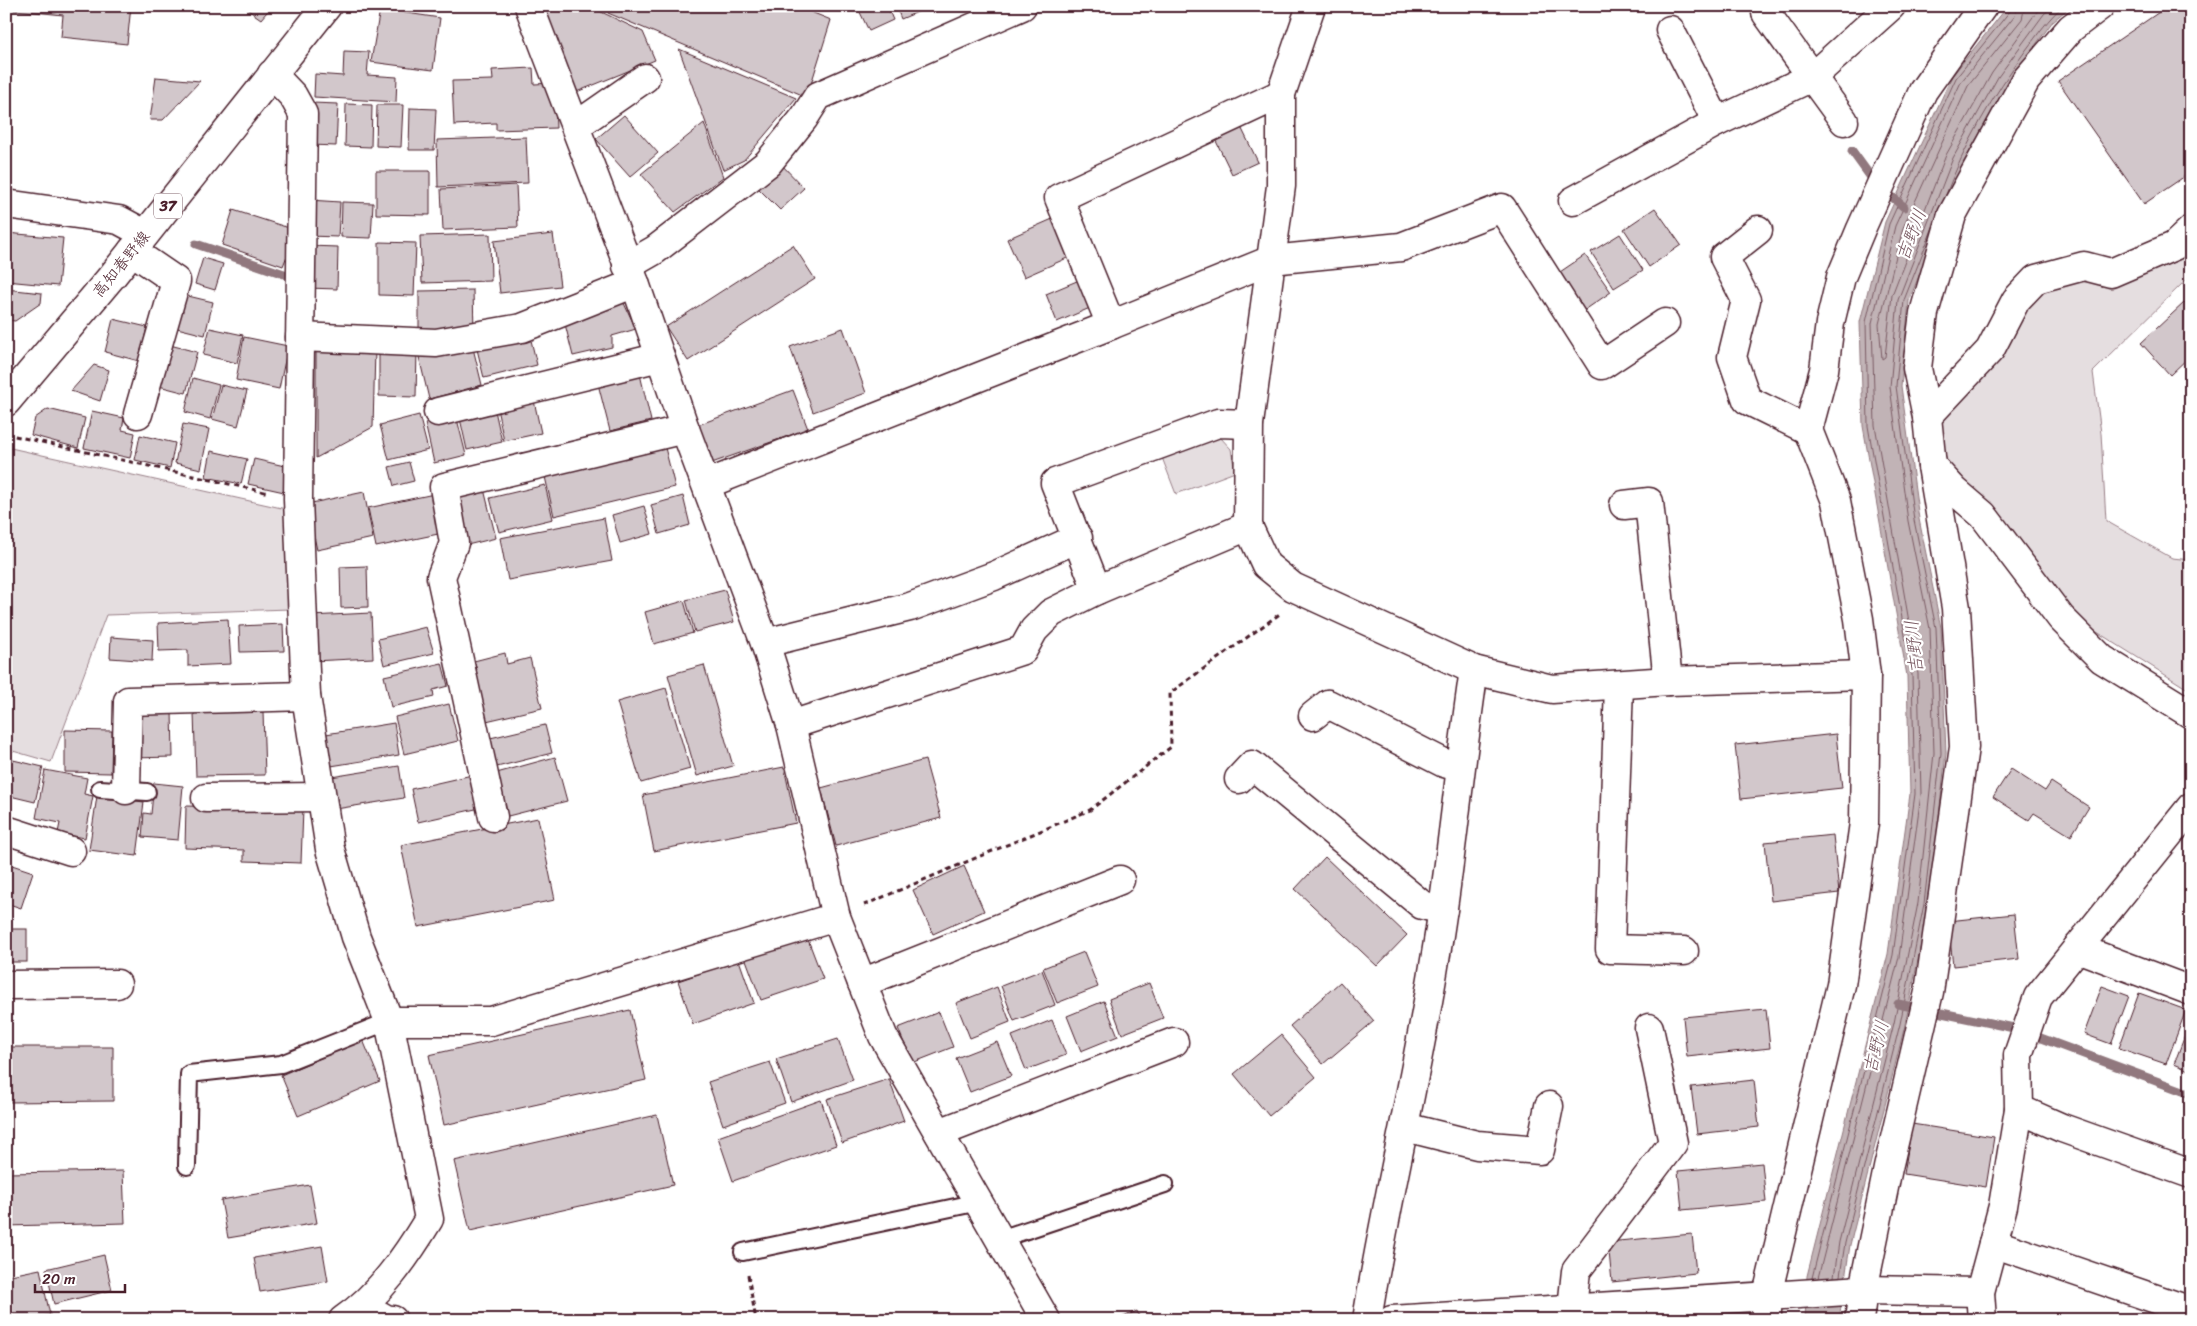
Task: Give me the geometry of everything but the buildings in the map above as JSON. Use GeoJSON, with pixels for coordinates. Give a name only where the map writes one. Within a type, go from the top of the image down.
{"type":"FeatureCollection","features":[{"type":"Feature","properties":{"kind":"street","name":"高知春野線"},"geometry":{"type":"LineString","coordinates":[[6,402],[138,243],[327,6]]}},
{"type":"Feature","properties":{"kind":"street"},"geometry":{"type":"LineString","coordinates":[[529,6],[631,274],[685,429],[765,643],[791,725],[836,917],[883,1036],[1046,1320]]}},
{"type":"Feature","properties":{"kind":"street"},"geometry":{"type":"LineString","coordinates":[[300,338],[436,343],[522,328],[631,274],[655,250],[768,163],[804,118],[818,96],[1022,6]]}},
{"type":"Feature","properties":{"kind":"street"},"geometry":{"type":"LineString","coordinates":[[1311,6],[1281,94],[1281,186],[1249,424],[1248,526],[1266,564],[1293,588],[1474,670],[1552,689],[1668,681],[1866,675]]}},
{"type":"Feature","properties":{"kind":"street"},"geometry":{"type":"LineString","coordinates":[[1573,201],[1718,122],[1812,76],[1890,6]]}},
{"type":"Feature","properties":{"kind":"street"},"geometry":{"type":"LineString","coordinates":[[1775,1303],[1841,985],[1864,824],[1866,675],[1859,619],[1836,501],[1808,430],[1824,370],[1830,323],[1841,277],[1924,92],[1983,6]]}},
{"type":"Feature","properties":{"kind":"street"},"geometry":{"type":"LineString","coordinates":[[1859,1320],[1856,1290],[1888,1168],[1929,992],[1964,747],[1956,608],[1932,466],[1927,417],[1917,368],[1924,312],[1952,215],[2026,80],[2071,28],[2100,6]]}},
{"type":"Feature","properties":{"kind":"street"},"geometry":{"type":"LineString","coordinates":[[1766,13],[1844,121]]}},
{"type":"Feature","properties":{"kind":"street"},"geometry":{"type":"LineString","coordinates":[[1670,30],[1718,122]]}},
{"type":"Feature","properties":{"kind":"street"},"geometry":{"type":"LineString","coordinates":[[272,74],[293,96],[303,114],[298,499],[306,696],[330,849],[356,936],[389,1021],[429,1219],[408,1254],[353,1313]]}},
{"type":"Feature","properties":{"kind":"street"},"geometry":{"type":"LineString","coordinates":[[576,126],[645,78]]}},
{"type":"Feature","properties":{"kind":"street"},"geometry":{"type":"LineString","coordinates":[[1111,324],[1059,198],[1281,94]]}},
{"type":"Feature","properties":{"kind":"street"},"geometry":{"type":"LineString","coordinates":[[6,204],[119,220],[138,243],[176,281],[138,414]]}},
{"type":"Feature","properties":{"kind":"street"},"geometry":{"type":"LineString","coordinates":[[707,484],[1271,260],[1400,247],[1502,208],[1602,365],[1664,323]]}},
{"type":"Feature","properties":{"kind":"street"},"geometry":{"type":"LineString","coordinates":[[1758,230],[1724,257],[1746,300],[1732,357],[1747,400],[1808,430]]}},
{"type":"Feature","properties":{"kind":"street"},"geometry":{"type":"LineString","coordinates":[[1927,417],[1990,350],[2016,300],[2036,279],[2084,266],[2112,273],[2174,246],[2191,230]]}},
{"type":"Feature","properties":{"kind":"street"},"geometry":{"type":"LineString","coordinates":[[438,412],[660,357]]}},
{"type":"Feature","properties":{"kind":"street"},"geometry":{"type":"LineString","coordinates":[[1097,590],[1055,483],[1218,423],[1249,424]]}},
{"type":"Feature","properties":{"kind":"street"},"geometry":{"type":"LineString","coordinates":[[493,817],[441,578],[454,543],[444,487],[685,429]]}},
{"type":"Feature","properties":{"kind":"street"},"geometry":{"type":"LineString","coordinates":[[1932,466],[1955,491],[1984,515],[2061,618],[2102,659],[2191,714]]}},
{"type":"Feature","properties":{"kind":"street"},"geometry":{"type":"LineString","coordinates":[[1624,505],[1650,502],[1668,681]]}},
{"type":"Feature","properties":{"kind":"street"},"geometry":{"type":"LineString","coordinates":[[791,725],[1023,650],[1034,630],[1051,613],[1097,590],[1248,526]]}},
{"type":"Feature","properties":{"kind":"street"},"geometry":{"type":"LineString","coordinates":[[765,643],[910,607],[994,576],[1078,538]]}},
{"type":"Feature","properties":{"kind":"street"},"geometry":{"type":"LineString","coordinates":[[1368,1320],[1381,1235],[1405,1127],[1443,910],[1459,767],[1474,670]]}},
{"type":"Feature","properties":{"kind":"street"},"geometry":{"type":"LineString","coordinates":[[1619,685],[1610,949],[1684,951]]}},
{"type":"Feature","properties":{"kind":"street"},"geometry":{"type":"LineString","coordinates":[[124,790],[128,701],[306,696]]}},
{"type":"Feature","properties":{"kind":"street"},"geometry":{"type":"LineString","coordinates":[[1313,716],[1328,704],[1444,763],[1459,767]]}},
{"type":"Feature","properties":{"kind":"street"},"geometry":{"type":"LineString","coordinates":[[1239,779],[1252,765],[1422,905],[1443,910]]}},
{"type":"Feature","properties":{"kind":"street"},"geometry":{"type":"LineString","coordinates":[[206,798],[321,797]]}},
{"type":"Feature","properties":{"kind":"street"},"geometry":{"type":"LineString","coordinates":[[1982,1320],[1980,1292],[2004,1206],[2019,1109],[2018,1054],[2038,997],[2191,807]]}},
{"type":"Feature","properties":{"kind":"street"},"geometry":{"type":"LineString","coordinates":[[6,830],[71,851]]}},
{"type":"Feature","properties":{"kind":"street"},"geometry":{"type":"LineString","coordinates":[[862,983],[1120,880]]}},
{"type":"Feature","properties":{"kind":"street"},"geometry":{"type":"LineString","coordinates":[[389,1021],[491,1021],[836,917]]}},
{"type":"Feature","properties":{"kind":"street"},"geometry":{"type":"LineString","coordinates":[[2077,948],[2191,991]]}},
{"type":"Feature","properties":{"kind":"street"},"geometry":{"type":"LineString","coordinates":[[6,985],[117,984]]}},
{"type":"Feature","properties":{"kind":"street"},"geometry":{"type":"LineString","coordinates":[[1560,1312],[1576,1271],[1673,1143],[1649,1028]]}},
{"type":"Feature","properties":{"kind":"street"},"geometry":{"type":"LineString","coordinates":[[939,1133],[1174,1042]]}},
{"type":"Feature","properties":{"kind":"street"},"geometry":{"type":"LineString","coordinates":[[1405,1127],[1477,1145],[1540,1150],[1549,1106]]}},
{"type":"Feature","properties":{"kind":"street"},"geometry":{"type":"LineString","coordinates":[[2019,1109],[2062,1128],[2191,1174]]}},
{"type":"Feature","properties":{"kind":"street"},"geometry":{"type":"LineString","coordinates":[[1993,1243],[2191,1312]]}},
{"type":"Feature","properties":{"kind":"street"},"geometry":{"type":"LineString","coordinates":[[1410,1319],[1775,1303],[1856,1290],[1980,1292]]}},
{"type":"Feature","properties":{"kind":"street"},"geometry":{"type":"LineString","coordinates":[[353,1313],[393,1320]]}},
{"type":"Feature","properties":{"kind":"lane"},"geometry":{"type":"LineString","coordinates":[[187,1166],[189,1074],[281,1064],[389,1021]]}},
{"type":"Feature","properties":{"kind":"lane"},"geometry":{"type":"LineString","coordinates":[[1000,1239],[1164,1184]]}},
{"type":"Feature","properties":{"kind":"lane"},"geometry":{"type":"LineString","coordinates":[[743,1252],[979,1202]]}},
{"type":"Feature","properties":{"kind":"path"},"geometry":{"type":"LineString","coordinates":[[6,434],[298,499]]}},
{"type":"Feature","properties":{"kind":"path"},"geometry":{"type":"LineString","coordinates":[[836,917],[1090,810],[1171,747],[1170,693],[1307,594]]}},
{"type":"Feature","properties":{"kind":"path"},"geometry":{"type":"LineString","coordinates":[[743,1252],[756,1320]]}},
{"type":"Feature","properties":{"kind":"shaded area"},"geometry":{"type":"Polygon","coordinates":[[[2191,243],[2191,275],[2093,372],[2101,433],[2106,521],[2172,558],[2191,560],[2191,691],[2081,622],[1992,509],[1946,460],[1941,418],[2041,285],[2191,243]]]}},
{"type":"Feature","properties":{"kind":"shaded area"},"geometry":{"type":"Polygon","coordinates":[[[1220,437],[1231,449],[1235,472],[1176,494],[1161,455],[1220,437]]]}},
{"type":"Feature","properties":{"kind":"shaded area"},"geometry":{"type":"Polygon","coordinates":[[[6,447],[286,509],[290,609],[106,615],[51,762],[6,749],[6,447]]]}},
{"type":"Feature","properties":{"kind":"water","name":"吉野川"},"geometry":{"type":"Polygon","coordinates":[[[2008,6],[2071,6],[2053,21],[2008,83],[1963,163],[1909,301],[1901,386],[1919,519],[1941,628],[1946,753],[1929,904],[1905,1025],[1850,1245],[1839,1320],[1805,1320],[1807,1276],[1888,954],[1910,794],[1907,676],[1863,426],[1860,322],[1885,222],[1952,76],[2008,6]]]}},
{"type":"Feature","properties":{"kind":"waterway"},"geometry":{"type":"LineString","coordinates":[[1852,151],[1873,180]]}},
{"type":"Feature","properties":{"kind":"waterway","name":"吉野川"},"geometry":{"type":"LineString","coordinates":[[1891,196],[1904,207]]}},
{"type":"Feature","properties":{"kind":"waterway"},"geometry":{"type":"LineString","coordinates":[[196,244],[290,276]]}},
{"type":"Feature","properties":{"kind":"waterway"},"geometry":{"type":"LineString","coordinates":[[1898,1004],[2014,1028],[2191,1094]]}}]}
